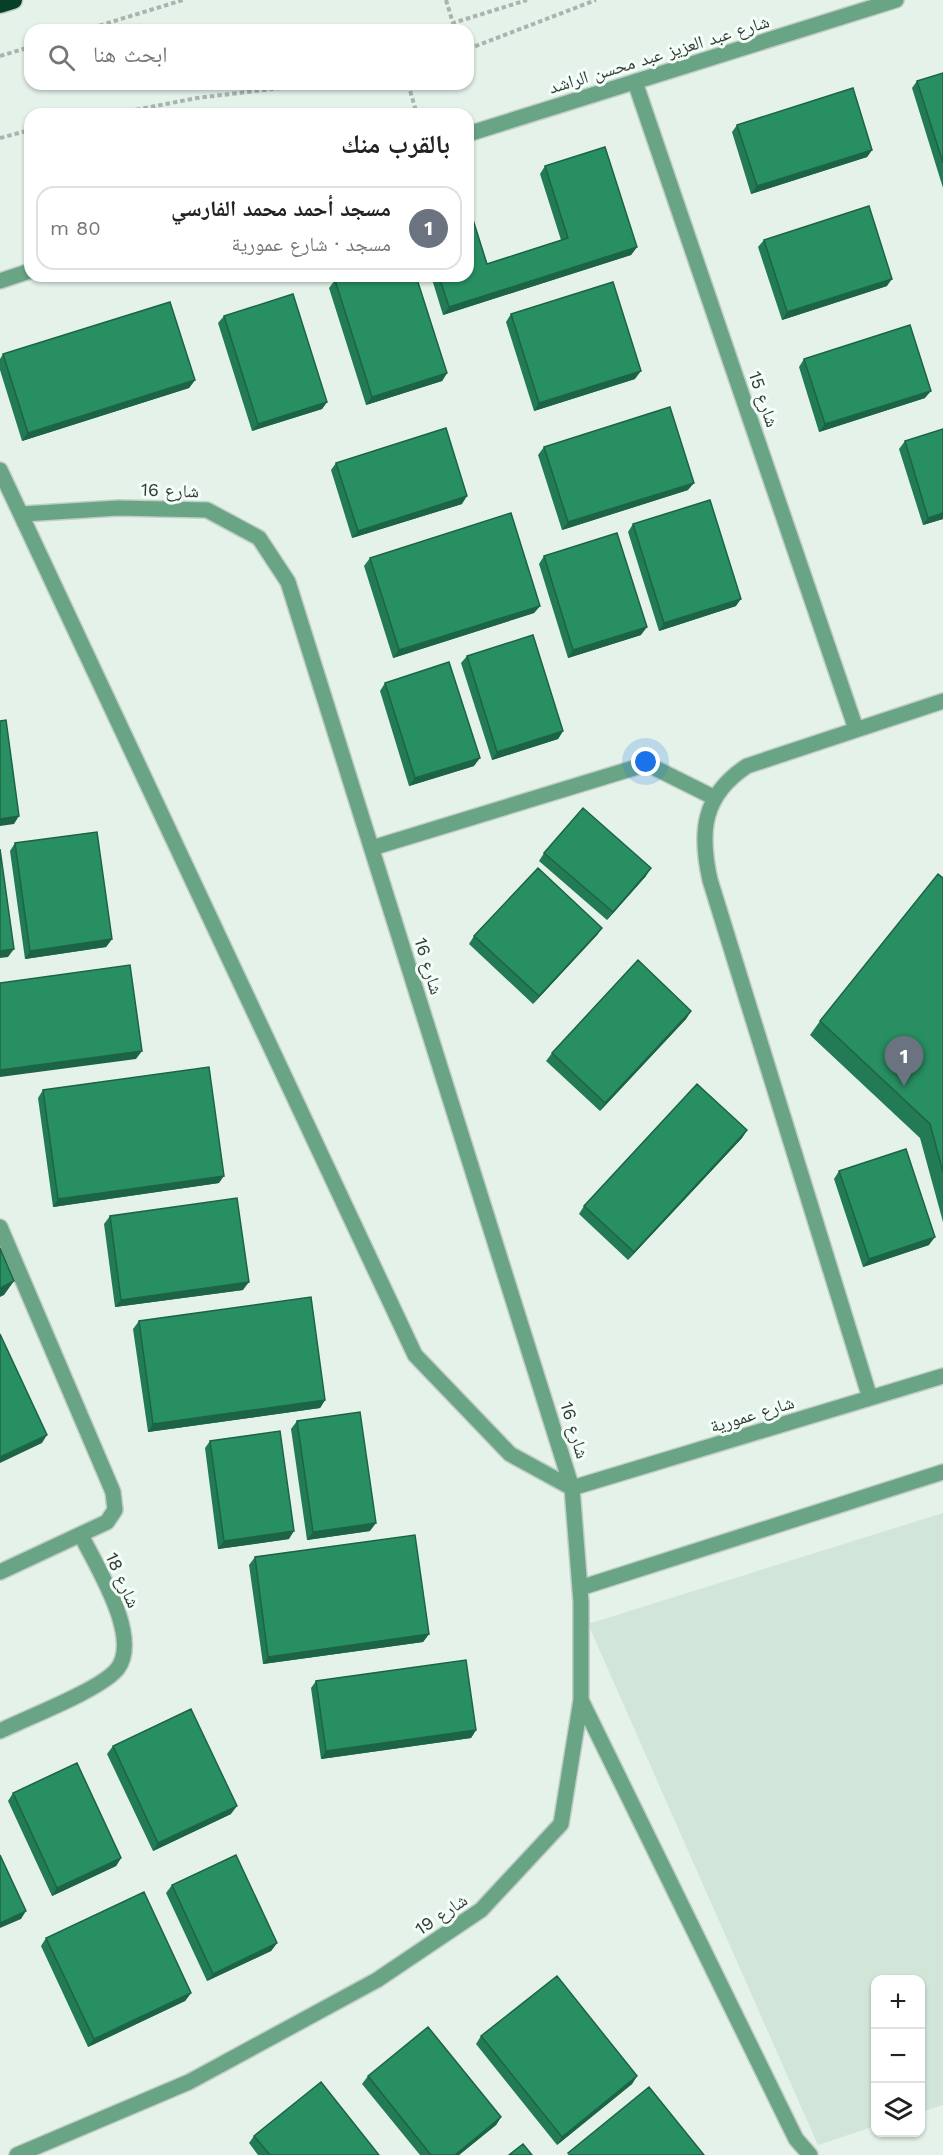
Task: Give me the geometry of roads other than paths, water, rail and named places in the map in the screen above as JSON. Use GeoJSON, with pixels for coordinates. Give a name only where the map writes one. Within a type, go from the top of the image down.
{"type":"FeatureCollection","features":[{"type":"Feature","properties":{"kind":"highway"},"geometry":{"type":"LineString","coordinates":[[0,4],[13,0]]}},
{"type":"Feature","properties":{"kind":"street","name":"شارع عبد العزيز عبد محسن الراشد"},"geometry":{"type":"LineString","coordinates":[[474,132],[896,0]]}},
{"type":"Feature","properties":{"kind":"street","name":"شارع 15"},"geometry":{"type":"LineString","coordinates":[[635,82],[856,729]]}},
{"type":"Feature","properties":{"kind":"street"},"geometry":{"type":"LineString","coordinates":[[0,281],[24,273]]}},
{"type":"Feature","properties":{"kind":"street","name":"شارع 16"},"geometry":{"type":"LineString","coordinates":[[0,470],[23,514],[415,1355],[510,1454],[572,1488]]}},
{"type":"Feature","properties":{"kind":"street","name":"شارع 16"},"geometry":{"type":"LineString","coordinates":[[23,514],[118,508],[207,510],[259,538],[288,582],[572,1488]]}},
{"type":"Feature","properties":{"kind":"street"},"geometry":{"type":"LineString","coordinates":[[870,1398],[710,880],[704,834],[715,798],[723,784],[747,766],[943,701]]}},
{"type":"Feature","properties":{"kind":"street"},"geometry":{"type":"LineString","coordinates":[[372,848],[647,764],[715,798]]}},
{"type":"Feature","properties":{"kind":"street"},"geometry":{"type":"LineString","coordinates":[[0,1227],[113,1492],[115,1510],[111,1517],[81,1535],[0,1572]]}},
{"type":"Feature","properties":{"kind":"street","name":"شارع عمورية"},"geometry":{"type":"LineString","coordinates":[[572,1488],[943,1376]]}},
{"type":"Feature","properties":{"kind":"street"},"geometry":{"type":"LineString","coordinates":[[580,1588],[943,1472]]}},
{"type":"Feature","properties":{"kind":"street","name":"شارع 19"},"geometry":{"type":"LineString","coordinates":[[27,2153],[189,2082],[377,1980],[482,1910],[561,1824],[580,1700],[580,1588],[572,1488]]}},
{"type":"Feature","properties":{"kind":"street","name":"شارع 18"},"geometry":{"type":"LineString","coordinates":[[0,1731],[93,1686],[111,1676],[119,1667],[123,1655],[122,1626],[116,1605],[81,1535]]}},
{"type":"Feature","properties":{"kind":"street"},"geometry":{"type":"LineString","coordinates":[[580,1700],[796,2139],[810,2155]]}},
{"type":"Feature","properties":{"kind":"place","name":"مسجد أحمد محمد الفارسي"},"geometry":{"type":"Point","coordinates":[904,1086]}}]}
